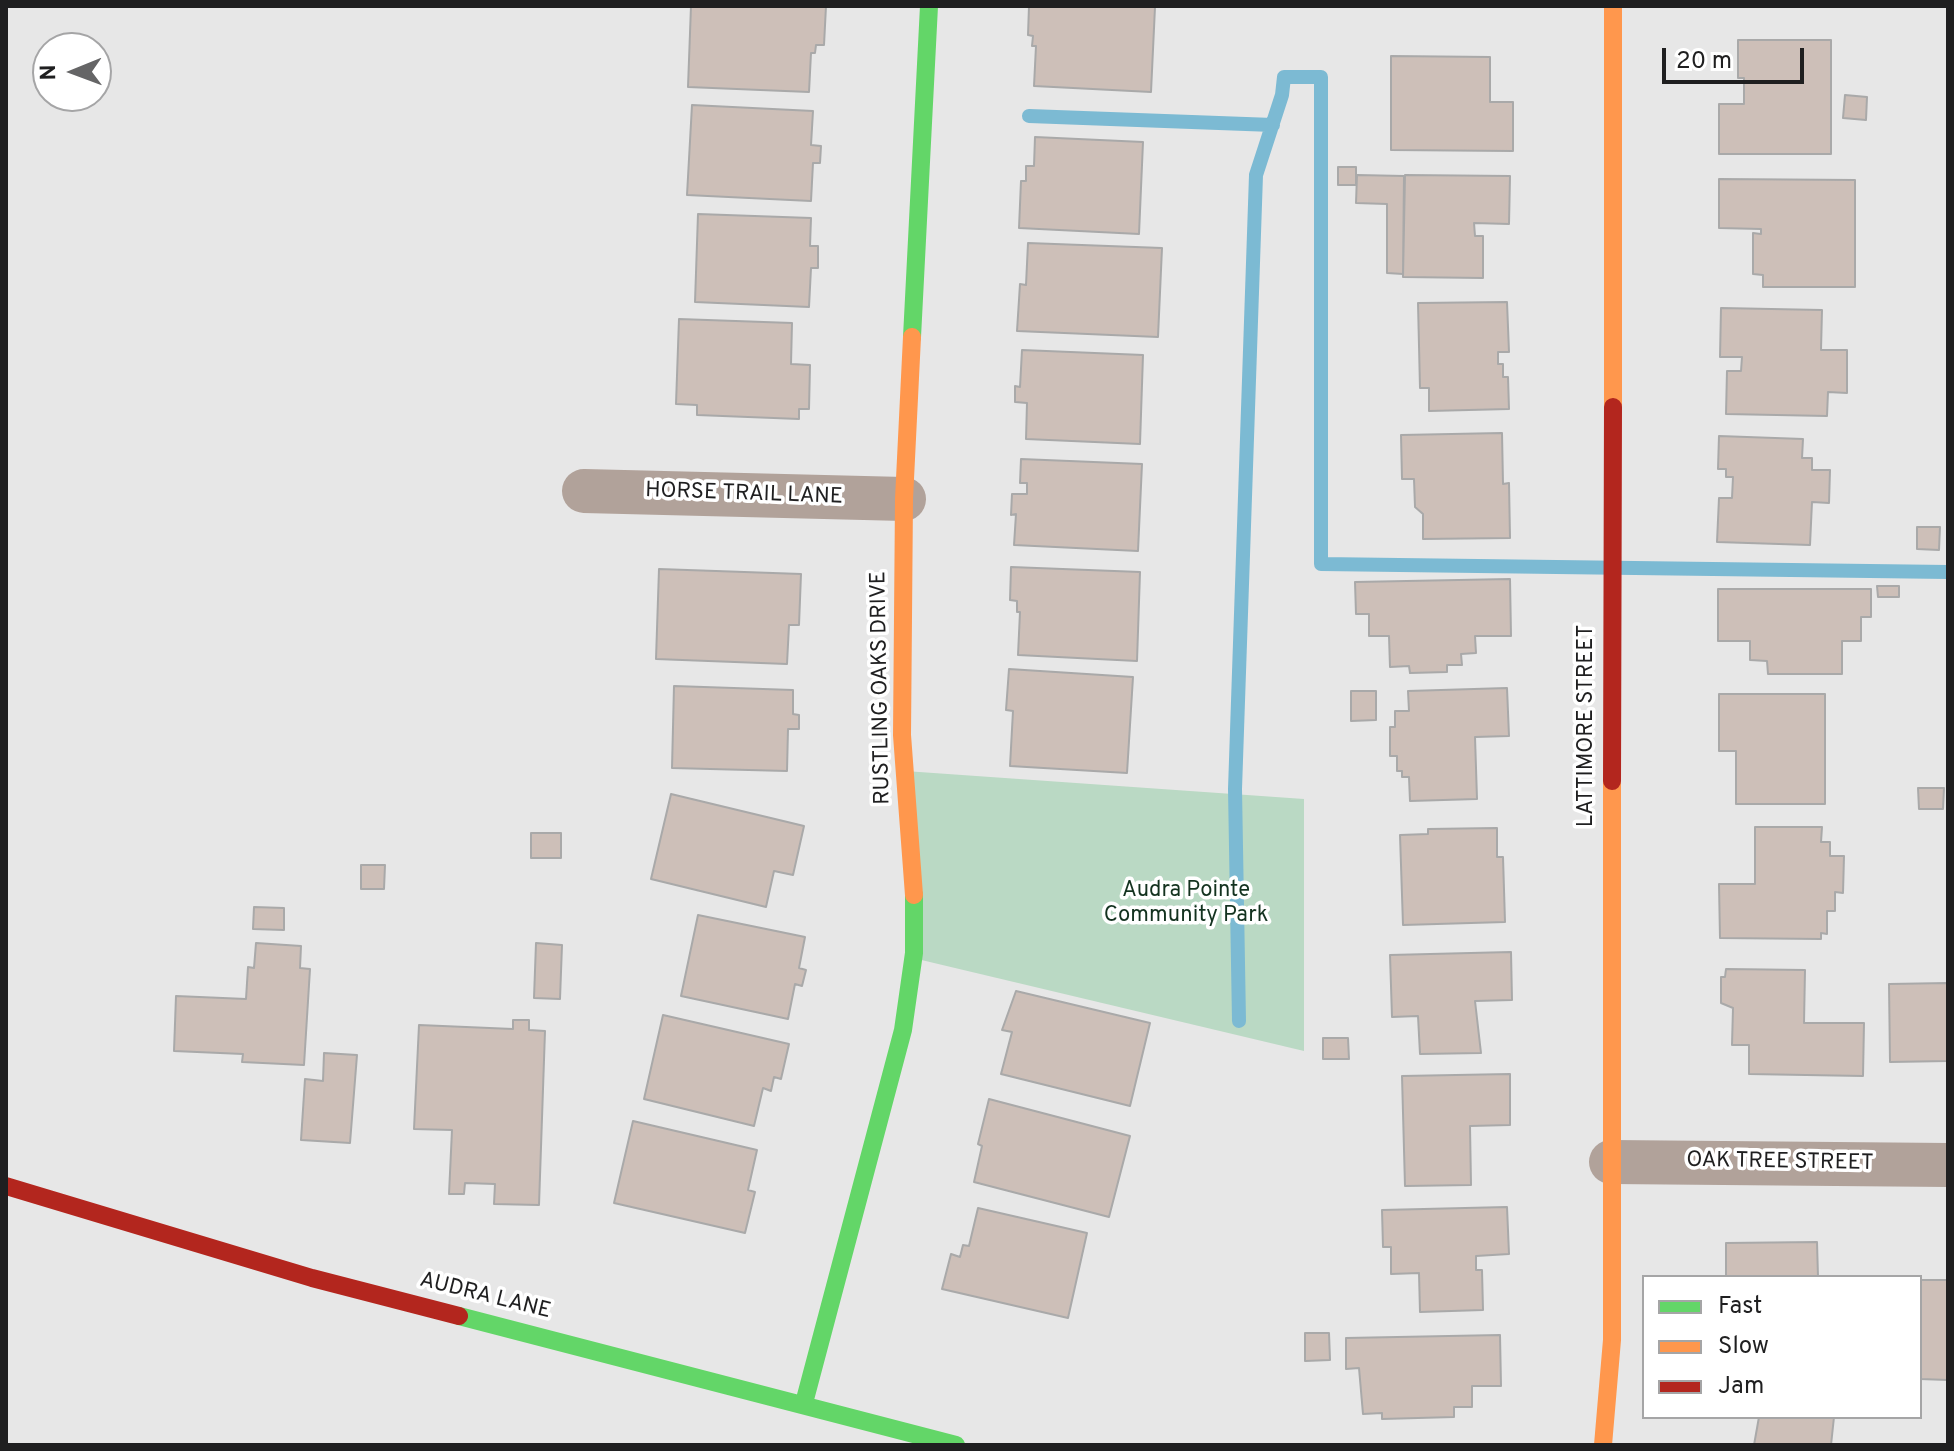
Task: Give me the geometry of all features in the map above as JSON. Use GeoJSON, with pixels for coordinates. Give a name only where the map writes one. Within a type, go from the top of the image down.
{"type":"FeatureCollection","features":[{"type":"Feature","properties":{"kind":"street","name":"RUSTLING OAKS DRIVE"},"geometry":{"type":"LineString","coordinates":[[804,1403],[900,1043],[914,953],[914,878],[902,735],[904,499],[929,6]]}},
{"type":"Feature","properties":{"kind":"street","name":"LATTIMORE STREET"},"geometry":{"type":"LineString","coordinates":[[1603,1445],[1612,1340],[1613,6]]}},
{"type":"Feature","properties":{"kind":"street","name":"HORSE TRAIL LANE"},"geometry":{"type":"LineString","coordinates":[[584,491],[904,499]]}},
{"type":"Feature","properties":{"kind":"street","name":"OAK TREE STREET"},"geometry":{"type":"LineString","coordinates":[[1611,1162],[1948,1165]]}},
{"type":"Feature","properties":{"kind":"street","name":"AUDRA LANE"},"geometry":{"type":"LineString","coordinates":[[6,1186],[312,1278],[804,1403],[956,1445]]}},
{"type":"Feature","properties":{"kind":"green space","name":"Audra Pointe Community Park"},"geometry":{"type":"Polygon","coordinates":[[[905,771],[1304,799],[1304,1051],[913,958],[905,771]]]}},
{"type":"Feature","properties":{"kind":"building"},"geometry":{"type":"Polygon","coordinates":[[[691,6],[826,6],[824,45],[816,45],[815,53],[811,53],[809,92],[688,87],[691,6]]]}},
{"type":"Feature","properties":{"kind":"building"},"geometry":{"type":"Polygon","coordinates":[[[1029,6],[1155,7],[1151,92],[1034,86],[1036,46],[1032,46],[1033,36],[1028,35],[1029,6]]]}},
{"type":"Feature","properties":{"kind":"building"},"geometry":{"type":"Polygon","coordinates":[[[1738,40],[1831,40],[1831,154],[1719,154],[1719,104],[1744,104],[1744,78],[1738,78],[1738,40]]]}},
{"type":"Feature","properties":{"kind":"building"},"geometry":{"type":"Polygon","coordinates":[[[1391,56],[1490,57],[1490,102],[1513,102],[1513,151],[1391,150],[1391,56]]]}},
{"type":"Feature","properties":{"kind":"building"},"geometry":{"type":"Polygon","coordinates":[[[1845,95],[1867,97],[1866,120],[1843,118],[1845,95]]]}},
{"type":"Feature","properties":{"kind":"building"},"geometry":{"type":"Polygon","coordinates":[[[692,105],[813,111],[811,145],[821,146],[820,163],[813,163],[811,201],[687,195],[692,105]]]}},
{"type":"Feature","properties":{"kind":"building"},"geometry":{"type":"Polygon","coordinates":[[[1035,137],[1143,142],[1139,234],[1019,228],[1021,181],[1026,181],[1026,166],[1034,166],[1035,137]]]}},
{"type":"Feature","properties":{"kind":"building"},"geometry":{"type":"Polygon","coordinates":[[[1338,167],[1356,167],[1356,185],[1338,185],[1338,167]]]}},
{"type":"Feature","properties":{"kind":"building"},"geometry":{"type":"Polygon","coordinates":[[[1357,175],[1404,176],[1403,274],[1387,273],[1387,204],[1356,203],[1357,175]]]}},
{"type":"Feature","properties":{"kind":"building"},"geometry":{"type":"Polygon","coordinates":[[[1405,175],[1510,176],[1509,224],[1474,223],[1475,236],[1483,236],[1483,278],[1403,277],[1405,175]]]}},
{"type":"Feature","properties":{"kind":"building"},"geometry":{"type":"Polygon","coordinates":[[[1719,179],[1855,180],[1855,287],[1763,287],[1763,275],[1753,274],[1753,233],[1761,234],[1761,229],[1719,228],[1719,179]]]}},
{"type":"Feature","properties":{"kind":"building"},"geometry":{"type":"Polygon","coordinates":[[[698,214],[811,218],[810,246],[818,246],[818,268],[811,268],[809,307],[695,302],[698,214]]]}},
{"type":"Feature","properties":{"kind":"building"},"geometry":{"type":"Polygon","coordinates":[[[1028,243],[1162,248],[1158,337],[1017,331],[1020,284],[1026,285],[1028,243]]]}},
{"type":"Feature","properties":{"kind":"building"},"geometry":{"type":"Polygon","coordinates":[[[1507,302],[1509,352],[1498,352],[1498,364],[1503,364],[1503,377],[1508,377],[1509,409],[1429,411],[1429,388],[1420,388],[1418,303],[1507,302]]]}},
{"type":"Feature","properties":{"kind":"building"},"geometry":{"type":"Polygon","coordinates":[[[1721,308],[1822,310],[1821,350],[1847,350],[1847,393],[1828,392],[1827,416],[1726,414],[1727,371],[1741,371],[1742,357],[1720,357],[1721,308]]]}},
{"type":"Feature","properties":{"kind":"building"},"geometry":{"type":"Polygon","coordinates":[[[679,319],[792,323],[791,364],[810,365],[809,409],[799,409],[799,419],[697,415],[697,405],[676,404],[679,319]]]}},
{"type":"Feature","properties":{"kind":"building"},"geometry":{"type":"Polygon","coordinates":[[[1022,350],[1143,355],[1140,444],[1026,439],[1027,403],[1015,402],[1015,386],[1020,387],[1022,350]]]}},
{"type":"Feature","properties":{"kind":"building"},"geometry":{"type":"Polygon","coordinates":[[[1502,433],[1503,484],[1509,483],[1510,538],[1423,539],[1423,514],[1415,507],[1414,479],[1402,479],[1401,435],[1502,433]]]}},
{"type":"Feature","properties":{"kind":"building"},"geometry":{"type":"Polygon","coordinates":[[[1719,436],[1803,439],[1802,458],[1812,458],[1812,470],[1830,470],[1829,503],[1812,502],[1810,545],[1717,542],[1719,498],[1732,498],[1733,477],[1726,477],[1726,469],[1718,469],[1719,436]]]}},
{"type":"Feature","properties":{"kind":"building"},"geometry":{"type":"Polygon","coordinates":[[[1021,459],[1142,464],[1138,551],[1014,545],[1016,514],[1011,515],[1012,494],[1027,494],[1027,483],[1020,483],[1021,459]]]}},
{"type":"Feature","properties":{"kind":"building"},"geometry":{"type":"Polygon","coordinates":[[[1917,527],[1940,527],[1939,550],[1917,549],[1917,527]]]}},
{"type":"Feature","properties":{"kind":"building"},"geometry":{"type":"Polygon","coordinates":[[[1011,567],[1140,572],[1137,661],[1018,655],[1020,612],[1017,612],[1017,601],[1010,600],[1011,567]]]}},
{"type":"Feature","properties":{"kind":"building"},"geometry":{"type":"Polygon","coordinates":[[[659,569],[801,574],[799,625],[789,625],[787,664],[656,659],[659,569]]]}},
{"type":"Feature","properties":{"kind":"building"},"geometry":{"type":"Polygon","coordinates":[[[1510,579],[1511,636],[1475,636],[1476,653],[1461,654],[1462,665],[1447,665],[1447,672],[1410,673],[1409,666],[1390,667],[1389,636],[1369,636],[1369,614],[1356,614],[1355,582],[1510,579]]]}},
{"type":"Feature","properties":{"kind":"building"},"geometry":{"type":"Polygon","coordinates":[[[1877,586],[1899,586],[1899,597],[1878,597],[1877,586]]]}},
{"type":"Feature","properties":{"kind":"building"},"geometry":{"type":"Polygon","coordinates":[[[1718,589],[1871,589],[1871,617],[1861,617],[1861,641],[1842,641],[1842,674],[1768,674],[1767,661],[1750,660],[1750,641],[1718,641],[1718,589]]]}},
{"type":"Feature","properties":{"kind":"building"},"geometry":{"type":"Polygon","coordinates":[[[1009,669],[1133,677],[1127,773],[1010,766],[1013,711],[1006,710],[1009,669]]]}},
{"type":"Feature","properties":{"kind":"building"},"geometry":{"type":"Polygon","coordinates":[[[674,686],[793,690],[793,714],[799,715],[799,729],[788,729],[787,771],[672,768],[674,686]]]}},
{"type":"Feature","properties":{"kind":"building"},"geometry":{"type":"Polygon","coordinates":[[[1507,688],[1509,736],[1475,737],[1477,799],[1410,801],[1409,777],[1402,777],[1402,771],[1397,771],[1397,756],[1390,756],[1390,727],[1395,727],[1395,711],[1409,711],[1408,691],[1507,688]]]}},
{"type":"Feature","properties":{"kind":"building"},"geometry":{"type":"Polygon","coordinates":[[[1351,691],[1376,691],[1376,720],[1351,721],[1351,691]]]}},
{"type":"Feature","properties":{"kind":"building"},"geometry":{"type":"Polygon","coordinates":[[[1719,694],[1825,694],[1825,804],[1736,804],[1736,751],[1719,751],[1719,694]]]}},
{"type":"Feature","properties":{"kind":"building"},"geometry":{"type":"Polygon","coordinates":[[[1918,788],[1944,788],[1943,809],[1919,809],[1918,788]]]}},
{"type":"Feature","properties":{"kind":"building"},"geometry":{"type":"Polygon","coordinates":[[[671,794],[804,826],[793,875],[774,871],[766,907],[651,879],[671,794]]]}},
{"type":"Feature","properties":{"kind":"building"},"geometry":{"type":"Polygon","coordinates":[[[1755,827],[1822,827],[1821,842],[1830,842],[1830,856],[1844,856],[1843,893],[1835,892],[1835,911],[1827,911],[1827,934],[1821,933],[1821,939],[1720,938],[1719,884],[1755,884],[1755,827]]]}},
{"type":"Feature","properties":{"kind":"building"},"geometry":{"type":"Polygon","coordinates":[[[1497,828],[1497,857],[1503,857],[1505,922],[1403,925],[1400,835],[1428,834],[1428,829],[1497,828]]]}},
{"type":"Feature","properties":{"kind":"building"},"geometry":{"type":"Polygon","coordinates":[[[531,833],[561,833],[561,858],[531,858],[531,833]]]}},
{"type":"Feature","properties":{"kind":"building"},"geometry":{"type":"Polygon","coordinates":[[[361,865],[385,865],[384,889],[361,889],[361,865]]]}},
{"type":"Feature","properties":{"kind":"building"},"geometry":{"type":"Polygon","coordinates":[[[254,907],[284,908],[284,930],[253,929],[254,907]]]}},
{"type":"Feature","properties":{"kind":"building"},"geometry":{"type":"Polygon","coordinates":[[[698,915],[805,937],[799,968],[806,970],[802,986],[795,984],[788,1019],[681,996],[698,915]]]}},
{"type":"Feature","properties":{"kind":"building"},"geometry":{"type":"Polygon","coordinates":[[[256,943],[301,946],[300,968],[310,969],[304,1065],[242,1062],[243,1054],[174,1051],[176,996],[246,999],[248,967],[254,968],[256,943]]]}},
{"type":"Feature","properties":{"kind":"building"},"geometry":{"type":"Polygon","coordinates":[[[536,943],[562,945],[560,999],[534,998],[536,943]]]}},
{"type":"Feature","properties":{"kind":"building"},"geometry":{"type":"Polygon","coordinates":[[[1511,952],[1512,1000],[1475,1001],[1481,1053],[1420,1054],[1418,1016],[1392,1017],[1390,955],[1511,952]]]}},
{"type":"Feature","properties":{"kind":"building"},"geometry":{"type":"Polygon","coordinates":[[[1726,969],[1805,970],[1804,1023],[1864,1023],[1863,1076],[1749,1074],[1749,1045],[1732,1045],[1733,1008],[1721,1003],[1721,977],[1725,977],[1726,969]]]}},
{"type":"Feature","properties":{"kind":"building"},"geometry":{"type":"Polygon","coordinates":[[[1948,983],[1948,1061],[1890,1062],[1889,984],[1948,983]]]}},
{"type":"Feature","properties":{"kind":"building"},"geometry":{"type":"Polygon","coordinates":[[[1016,991],[1150,1023],[1130,1106],[1001,1074],[1012,1032],[1002,1030],[1016,991]]]}},
{"type":"Feature","properties":{"kind":"building"},"geometry":{"type":"Polygon","coordinates":[[[663,1015],[789,1044],[781,1079],[774,1077],[771,1091],[763,1088],[754,1126],[644,1099],[663,1015]]]}},
{"type":"Feature","properties":{"kind":"building"},"geometry":{"type":"Polygon","coordinates":[[[513,1020],[529,1020],[529,1030],[545,1031],[539,1205],[494,1204],[495,1184],[465,1183],[464,1194],[449,1194],[452,1130],[414,1129],[419,1025],[513,1029],[513,1020]]]}},
{"type":"Feature","properties":{"kind":"building"},"geometry":{"type":"Polygon","coordinates":[[[1323,1038],[1348,1038],[1349,1059],[1323,1059],[1323,1038]]]}},
{"type":"Feature","properties":{"kind":"building"},"geometry":{"type":"Polygon","coordinates":[[[324,1053],[357,1055],[350,1143],[301,1140],[305,1079],[323,1081],[324,1053]]]}},
{"type":"Feature","properties":{"kind":"building"},"geometry":{"type":"Polygon","coordinates":[[[1510,1074],[1510,1125],[1470,1126],[1471,1185],[1405,1186],[1402,1076],[1510,1074]]]}},
{"type":"Feature","properties":{"kind":"building"},"geometry":{"type":"Polygon","coordinates":[[[989,1099],[1130,1136],[1109,1217],[974,1182],[982,1146],[978,1144],[989,1099]]]}},
{"type":"Feature","properties":{"kind":"building"},"geometry":{"type":"Polygon","coordinates":[[[633,1121],[757,1150],[748,1190],[755,1192],[745,1233],[614,1203],[633,1121]]]}},
{"type":"Feature","properties":{"kind":"building"},"geometry":{"type":"Polygon","coordinates":[[[1507,1207],[1509,1254],[1476,1256],[1476,1270],[1482,1270],[1483,1310],[1420,1312],[1419,1273],[1391,1274],[1391,1247],[1383,1247],[1382,1210],[1507,1207]]]}},
{"type":"Feature","properties":{"kind":"building"},"geometry":{"type":"Polygon","coordinates":[[[978,1208],[1087,1233],[1068,1318],[942,1289],[951,1254],[960,1257],[963,1245],[969,1246],[978,1208]]]}},
{"type":"Feature","properties":{"kind":"building"},"geometry":{"type":"Polygon","coordinates":[[[1817,1242],[1818,1275],[1726,1275],[1726,1243],[1817,1242]]]}},
{"type":"Feature","properties":{"kind":"building"},"geometry":{"type":"Polygon","coordinates":[[[1922,1280],[1948,1280],[1948,1380],[1922,1379],[1922,1280]]]}},
{"type":"Feature","properties":{"kind":"building"},"geometry":{"type":"Polygon","coordinates":[[[1305,1333],[1329,1333],[1330,1360],[1305,1361],[1305,1333]]]}},
{"type":"Feature","properties":{"kind":"building"},"geometry":{"type":"Polygon","coordinates":[[[1500,1335],[1501,1386],[1472,1386],[1472,1407],[1454,1407],[1454,1417],[1382,1419],[1382,1413],[1363,1414],[1359,1368],[1346,1369],[1346,1338],[1500,1335]]]}},
{"type":"Feature","properties":{"kind":"building"},"geometry":{"type":"Polygon","coordinates":[[[1759,1419],[1834,1419],[1831,1445],[1754,1445],[1759,1419]]]}},
{"type":"Feature","properties":{"kind":"waterway"},"geometry":{"type":"LineString","coordinates":[[1239,1021],[1235,789],[1256,175],[1282,95],[1284,77],[1321,77],[1321,564],[1948,572]]}},
{"type":"Feature","properties":{"kind":"waterway"},"geometry":{"type":"LineString","coordinates":[[1029,116],[1273,125]]}},
{"type":"Feature","properties":{"kind":"traffic: fast"},"geometry":{"type":"LineString","coordinates":[[912,337],[929,6]]}},
{"type":"Feature","properties":{"kind":"traffic: fast"},"geometry":{"type":"LineString","coordinates":[[804,1403],[903,1030],[914,953],[914,895]]}},
{"type":"Feature","properties":{"kind":"traffic: fast"},"geometry":{"type":"LineString","coordinates":[[459,1316],[956,1445]]}},
{"type":"Feature","properties":{"kind":"traffic: slow"},"geometry":{"type":"LineString","coordinates":[[1613,6],[1613,407]]}},
{"type":"Feature","properties":{"kind":"traffic: slow"},"geometry":{"type":"LineString","coordinates":[[912,337],[904,499],[902,735],[914,895]]}},
{"type":"Feature","properties":{"kind":"traffic: slow"},"geometry":{"type":"LineString","coordinates":[[1603,1445],[1612,1340],[1612,781]]}},
{"type":"Feature","properties":{"kind":"traffic: jam"},"geometry":{"type":"LineString","coordinates":[[1612,781],[1613,407]]}},
{"type":"Feature","properties":{"kind":"traffic: jam"},"geometry":{"type":"LineString","coordinates":[[6,1186],[312,1278],[459,1316]]}}]}
